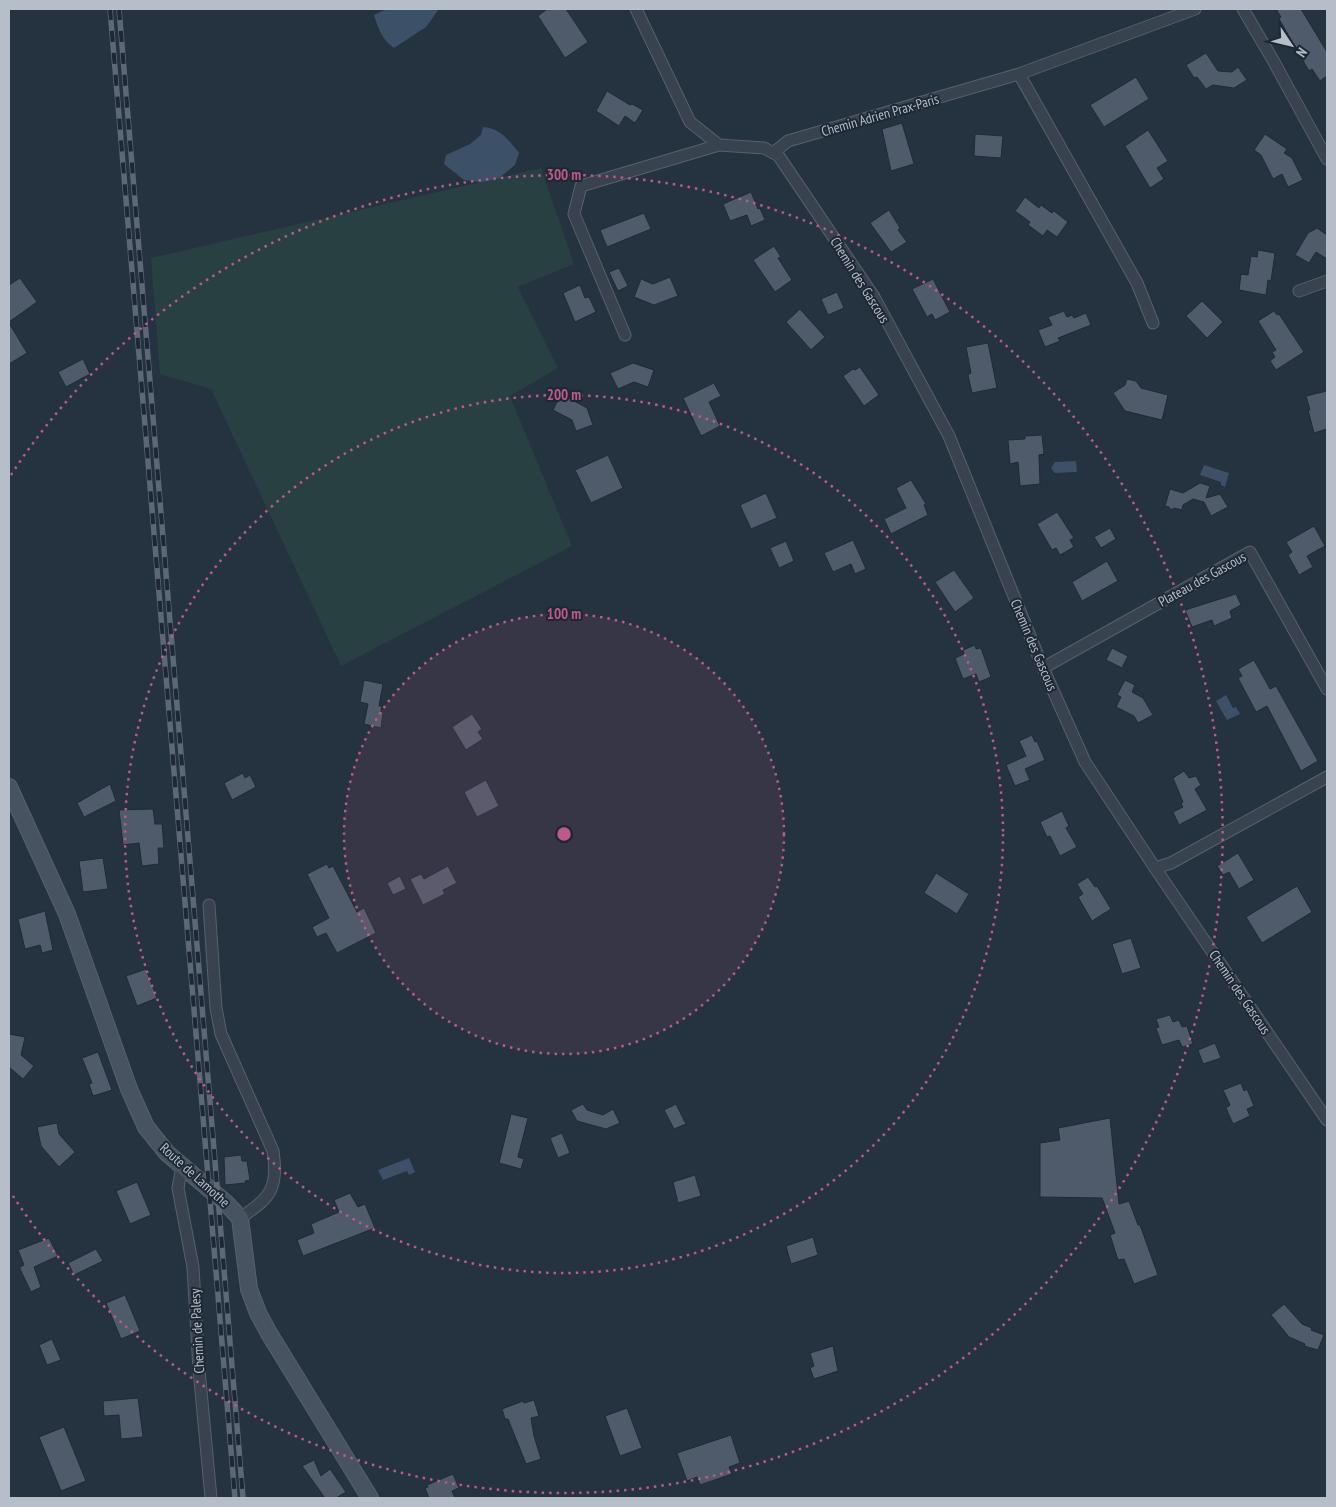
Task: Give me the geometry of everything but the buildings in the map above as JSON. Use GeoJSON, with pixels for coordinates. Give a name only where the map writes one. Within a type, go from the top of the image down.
{"type":"FeatureCollection","features":[{"type":"Feature","properties":{"kind":"street"},"geometry":{"type":"LineString","coordinates":[[636,9],[690,122],[719,145]]}},
{"type":"Feature","properties":{"kind":"street","name":"Chemin Adrien Prax-Paris"},"geometry":{"type":"LineString","coordinates":[[773,153],[788,142],[1019,74],[1195,9]]}},
{"type":"Feature","properties":{"kind":"street"},"geometry":{"type":"LineString","coordinates":[[1243,9],[1327,159]]}},
{"type":"Feature","properties":{"kind":"street"},"geometry":{"type":"LineString","coordinates":[[1019,74],[1137,283],[1153,323]]}},
{"type":"Feature","properties":{"kind":"street"},"geometry":{"type":"LineString","coordinates":[[625,335],[574,214],[581,186],[719,145],[764,148],[773,153]]}},
{"type":"Feature","properties":{"kind":"street","name":"Chemin des Gascous"},"geometry":{"type":"LineString","coordinates":[[773,153],[778,155],[874,297],[949,436],[1042,668],[1085,762],[1327,1120]]}},
{"type":"Feature","properties":{"kind":"street"},"geometry":{"type":"LineString","coordinates":[[1299,291],[1327,282]]}},
{"type":"Feature","properties":{"kind":"street","name":"Plateau des Gascous"},"geometry":{"type":"LineString","coordinates":[[1042,668],[1250,552],[1327,689]]}},
{"type":"Feature","properties":{"kind":"street"},"geometry":{"type":"LineString","coordinates":[[1155,868],[1171,863],[1327,777]]}},
{"type":"Feature","properties":{"kind":"street","name":"Route de Lamothe"},"geometry":{"type":"LineString","coordinates":[[9,787],[67,914],[106,1025],[146,1128],[155,1140],[182,1166],[225,1202],[240,1218],[246,1273],[258,1313],[370,1498]]}},
{"type":"Feature","properties":{"kind":"street"},"geometry":{"type":"LineString","coordinates":[[209,905],[216,1008],[221,1034],[273,1151],[276,1166],[274,1181],[267,1198],[240,1218]]}},
{"type":"Feature","properties":{"kind":"street","name":"Chemin de Palesy"},"geometry":{"type":"LineString","coordinates":[[182,1166],[178,1188],[193,1267],[199,1370],[211,1498]]}},
{"type":"Feature","properties":{"kind":"green space"},"geometry":{"type":"Polygon","coordinates":[[[541,168],[574,264],[518,287],[558,368],[510,396],[572,546],[341,666],[211,389],[160,374],[151,258],[541,168]]]}},
{"type":"Feature","properties":{"kind":"water"},"geometry":{"type":"Polygon","coordinates":[[[387,9],[439,9],[426,27],[394,48],[383,37],[374,15],[387,9]]]}},
{"type":"Feature","properties":{"kind":"water"},"geometry":{"type":"Polygon","coordinates":[[[483,127],[499,132],[512,144],[519,153],[515,165],[499,178],[481,182],[464,180],[444,164],[446,155],[470,144],[481,135],[483,127]]]}},
{"type":"Feature","properties":{"kind":"water"},"geometry":{"type":"Polygon","coordinates":[[[1076,461],[1077,472],[1055,473],[1051,468],[1055,462],[1076,461]]]}},
{"type":"Feature","properties":{"kind":"water"},"geometry":{"type":"Polygon","coordinates":[[[1204,465],[1229,473],[1225,487],[1221,485],[1221,482],[1200,475],[1204,465]]]}},
{"type":"Feature","properties":{"kind":"water"},"geometry":{"type":"Polygon","coordinates":[[[1226,695],[1233,708],[1236,707],[1240,714],[1227,720],[1216,701],[1226,695]]]}},
{"type":"Feature","properties":{"kind":"water"},"geometry":{"type":"Polygon","coordinates":[[[409,1158],[415,1172],[409,1175],[407,1171],[383,1180],[378,1170],[409,1158]]]}},
{"type":"Feature","properties":{"kind":"railway"},"geometry":{"type":"LineString","coordinates":[[110,9],[235,1498]]}},
{"type":"Feature","properties":{"kind":"railway"},"geometry":{"type":"LineString","coordinates":[[119,9],[243,1498]]}}]}
